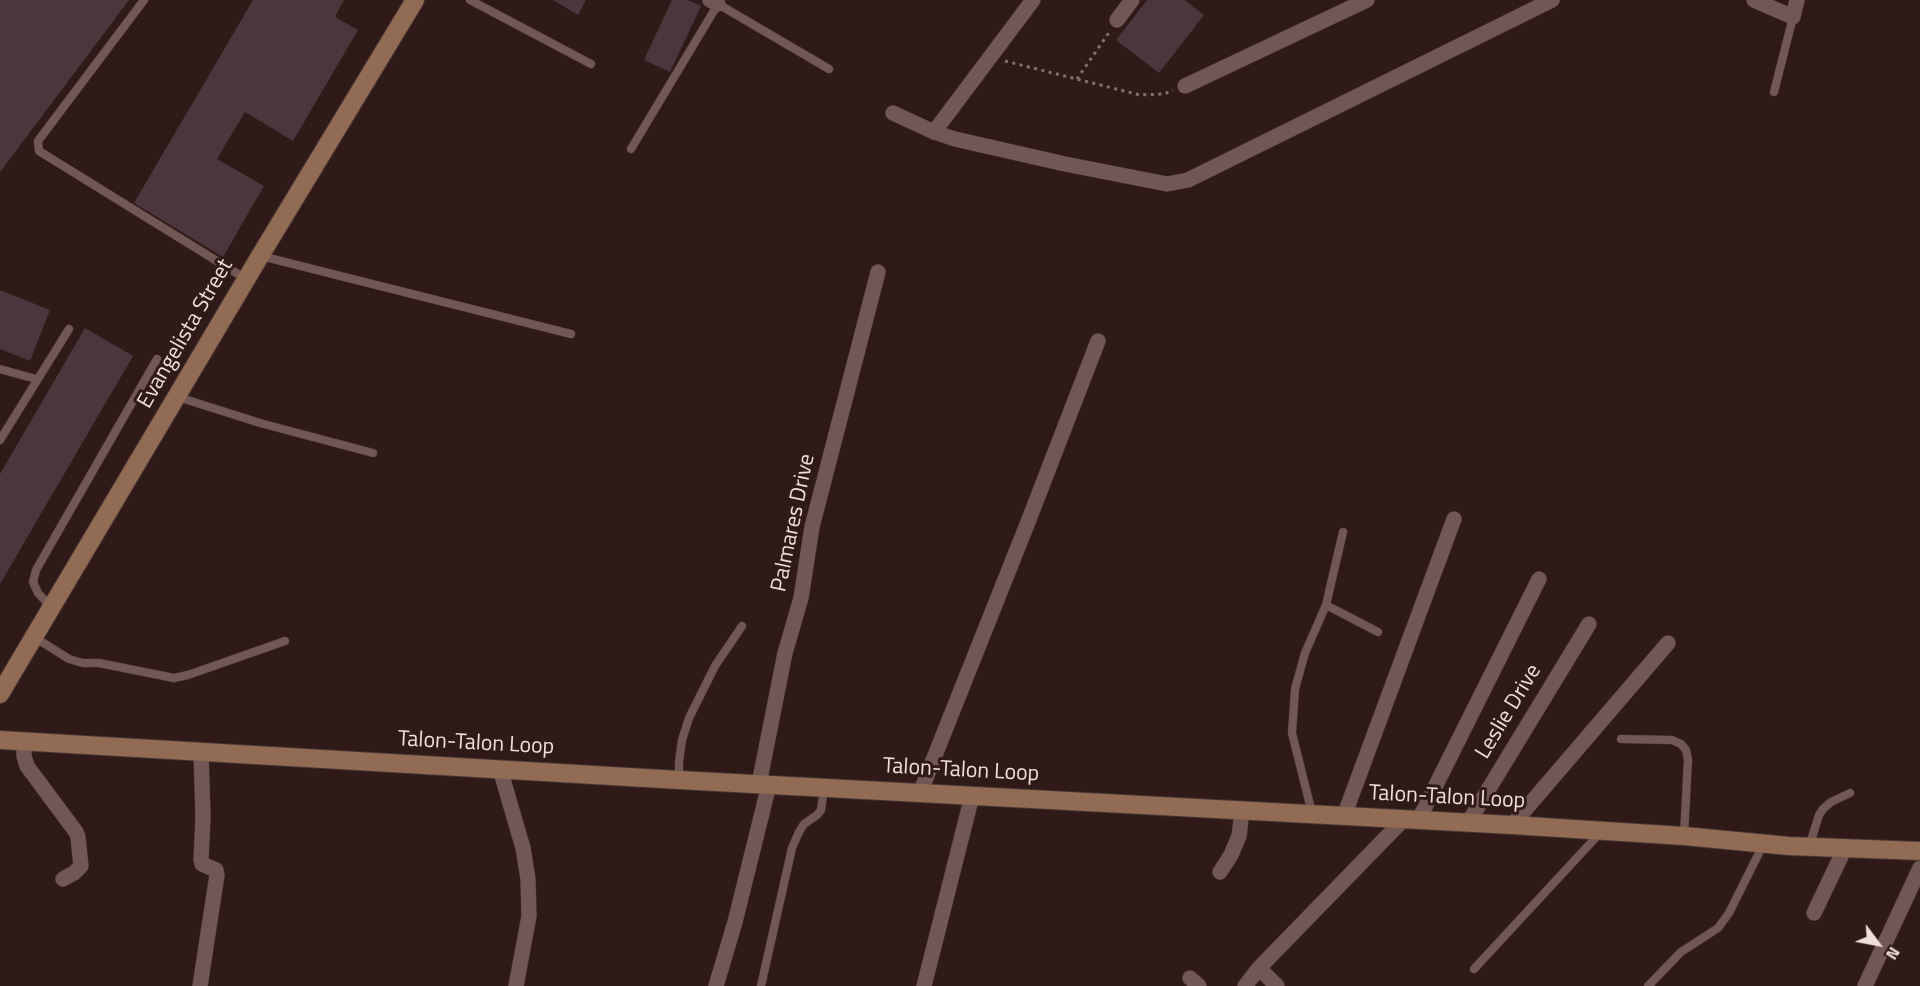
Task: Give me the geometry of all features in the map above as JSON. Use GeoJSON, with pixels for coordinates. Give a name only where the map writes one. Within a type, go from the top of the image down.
{"type":"FeatureCollection","features":[{"type":"Feature","properties":{"kind":"street","name":"Evangelista Street"},"geometry":{"type":"LineString","coordinates":[[0,694],[246,279],[415,0]]}},
{"type":"Feature","properties":{"kind":"street"},"geometry":{"type":"LineString","coordinates":[[934,132],[1033,0]]}},
{"type":"Feature","properties":{"kind":"street"},"geometry":{"type":"LineString","coordinates":[[1117,20],[1132,0]]}},
{"type":"Feature","properties":{"kind":"street"},"geometry":{"type":"LineString","coordinates":[[1342,0],[1362,2]]}},
{"type":"Feature","properties":{"kind":"street"},"geometry":{"type":"LineString","coordinates":[[893,113],[934,132],[966,141],[1152,183],[1167,184],[1188,180],[1552,0]]}},
{"type":"Feature","properties":{"kind":"street"},"geometry":{"type":"LineString","coordinates":[[1754,0],[1793,18],[1797,0]]}},
{"type":"Feature","properties":{"kind":"street"},"geometry":{"type":"LineString","coordinates":[[1185,86],[1362,2]]}},
{"type":"Feature","properties":{"kind":"street","name":"Palmares Drive"},"geometry":{"type":"LineString","coordinates":[[716,986],[735,922],[764,784],[785,653],[801,598],[812,527],[878,272]]}},
{"type":"Feature","properties":{"kind":"street"},"geometry":{"type":"LineString","coordinates":[[920,793],[1098,341]]}},
{"type":"Feature","properties":{"kind":"street"},"geometry":{"type":"LineString","coordinates":[[1344,816],[1454,519]]}},
{"type":"Feature","properties":{"kind":"street"},"geometry":{"type":"LineString","coordinates":[[1245,986],[1259,968],[1411,820],[1539,579]]}},
{"type":"Feature","properties":{"kind":"street","name":"Leslie Drive"},"geometry":{"type":"LineString","coordinates":[[1468,823],[1589,624]]}},
{"type":"Feature","properties":{"kind":"street"},"geometry":{"type":"LineString","coordinates":[[1512,825],[1668,644]]}},
{"type":"Feature","properties":{"kind":"street","name":"Talon-Talon Loop"},"geometry":{"type":"LineString","coordinates":[[0,740],[500,770],[1512,825],[1809,847],[1920,851]]}},
{"type":"Feature","properties":{"kind":"street"},"geometry":{"type":"LineString","coordinates":[[24,742],[27,766],[78,837],[81,866],[63,879]]}},
{"type":"Feature","properties":{"kind":"street"},"geometry":{"type":"LineString","coordinates":[[200,986],[217,875],[216,870],[202,864],[201,860],[203,817],[201,752]]}},
{"type":"Feature","properties":{"kind":"street"},"geometry":{"type":"LineString","coordinates":[[500,770],[523,848],[528,879],[529,916],[516,986]]}},
{"type":"Feature","properties":{"kind":"street"},"geometry":{"type":"LineString","coordinates":[[924,986],[972,796]]}},
{"type":"Feature","properties":{"kind":"street"},"geometry":{"type":"LineString","coordinates":[[1220,872],[1239,836],[1242,811]]}},
{"type":"Feature","properties":{"kind":"street"},"geometry":{"type":"LineString","coordinates":[[1814,913],[1845,848]]}},
{"type":"Feature","properties":{"kind":"street"},"geometry":{"type":"LineString","coordinates":[[1865,986],[1920,868]]}},
{"type":"Feature","properties":{"kind":"street"},"geometry":{"type":"LineString","coordinates":[[1259,968],[1277,986]]}},
{"type":"Feature","properties":{"kind":"lane"},"geometry":{"type":"LineString","coordinates":[[144,0],[38,141],[39,151],[246,279]]}},
{"type":"Feature","properties":{"kind":"lane"},"geometry":{"type":"LineString","coordinates":[[470,0],[591,64]]}},
{"type":"Feature","properties":{"kind":"lane"},"geometry":{"type":"LineString","coordinates":[[631,149],[714,2],[829,69]]}},
{"type":"Feature","properties":{"kind":"lane"},"geometry":{"type":"LineString","coordinates":[[1774,92],[1793,18]]}},
{"type":"Feature","properties":{"kind":"lane"},"geometry":{"type":"LineString","coordinates":[[260,256],[571,334]]}},
{"type":"Feature","properties":{"kind":"lane"},"geometry":{"type":"LineString","coordinates":[[0,440],[69,329]]}},
{"type":"Feature","properties":{"kind":"lane"},"geometry":{"type":"LineString","coordinates":[[51,608],[38,593],[33,582],[36,570],[157,359]]}},
{"type":"Feature","properties":{"kind":"lane"},"geometry":{"type":"LineString","coordinates":[[0,369],[36,379]]}},
{"type":"Feature","properties":{"kind":"lane"},"geometry":{"type":"LineString","coordinates":[[177,397],[260,423],[373,453]]}},
{"type":"Feature","properties":{"kind":"lane"},"geometry":{"type":"LineString","coordinates":[[1312,815],[1292,733],[1295,689],[1305,653],[1326,605],[1343,532]]}},
{"type":"Feature","properties":{"kind":"lane"},"geometry":{"type":"LineString","coordinates":[[1326,605],[1378,633]]}},
{"type":"Feature","properties":{"kind":"lane"},"geometry":{"type":"LineString","coordinates":[[679,780],[682,740],[689,718],[715,666],[742,626]]}},
{"type":"Feature","properties":{"kind":"lane"},"geometry":{"type":"LineString","coordinates":[[34,637],[69,658],[83,663],[108,665],[174,678],[285,641]]}},
{"type":"Feature","properties":{"kind":"lane"},"geometry":{"type":"LineString","coordinates":[[1621,739],[1672,740],[1681,744],[1686,750],[1688,760],[1684,836]]}},
{"type":"Feature","properties":{"kind":"lane"},"geometry":{"type":"LineString","coordinates":[[761,986],[792,848],[804,824],[820,810],[825,788]]}},
{"type":"Feature","properties":{"kind":"lane"},"geometry":{"type":"LineString","coordinates":[[1809,847],[1823,809],[1831,802],[1850,793]]}},
{"type":"Feature","properties":{"kind":"lane"},"geometry":{"type":"LineString","coordinates":[[1474,969],[1601,832]]}},
{"type":"Feature","properties":{"kind":"lane"},"geometry":{"type":"LineString","coordinates":[[1648,986],[1681,952],[1718,928],[1729,913],[1764,844]]}},
{"type":"Feature","properties":{"kind":"path"},"geometry":{"type":"LineString","coordinates":[[1077,79],[1117,20]]}},
{"type":"Feature","properties":{"kind":"path"},"geometry":{"type":"LineString","coordinates":[[991,57],[1140,95],[1164,94],[1185,86]]}},
{"type":"Feature","properties":{"kind":"building"},"geometry":{"type":"Polygon","coordinates":[[[0,0],[129,0],[0,172],[0,0]]]}},
{"type":"Feature","properties":{"kind":"building"},"geometry":{"type":"Polygon","coordinates":[[[253,0],[344,0],[335,17],[358,30],[293,141],[245,112],[217,159],[264,186],[223,257],[134,203],[253,0]]]}},
{"type":"Feature","properties":{"kind":"building"},"geometry":{"type":"Polygon","coordinates":[[[553,0],[586,0],[578,15],[553,0]]]}},
{"type":"Feature","properties":{"kind":"building"},"geometry":{"type":"Polygon","coordinates":[[[672,0],[688,0],[701,6],[670,72],[644,60],[672,0]]]}},
{"type":"Feature","properties":{"kind":"building"},"geometry":{"type":"Polygon","coordinates":[[[1147,0],[1185,0],[1204,15],[1159,73],[1116,40],[1147,0]]]}},
{"type":"Feature","properties":{"kind":"building"},"geometry":{"type":"Polygon","coordinates":[[[0,290],[50,310],[30,361],[0,349],[0,290]]]}},
{"type":"Feature","properties":{"kind":"building"},"geometry":{"type":"Polygon","coordinates":[[[85,328],[133,356],[0,584],[0,474],[85,328]]]}}]}
